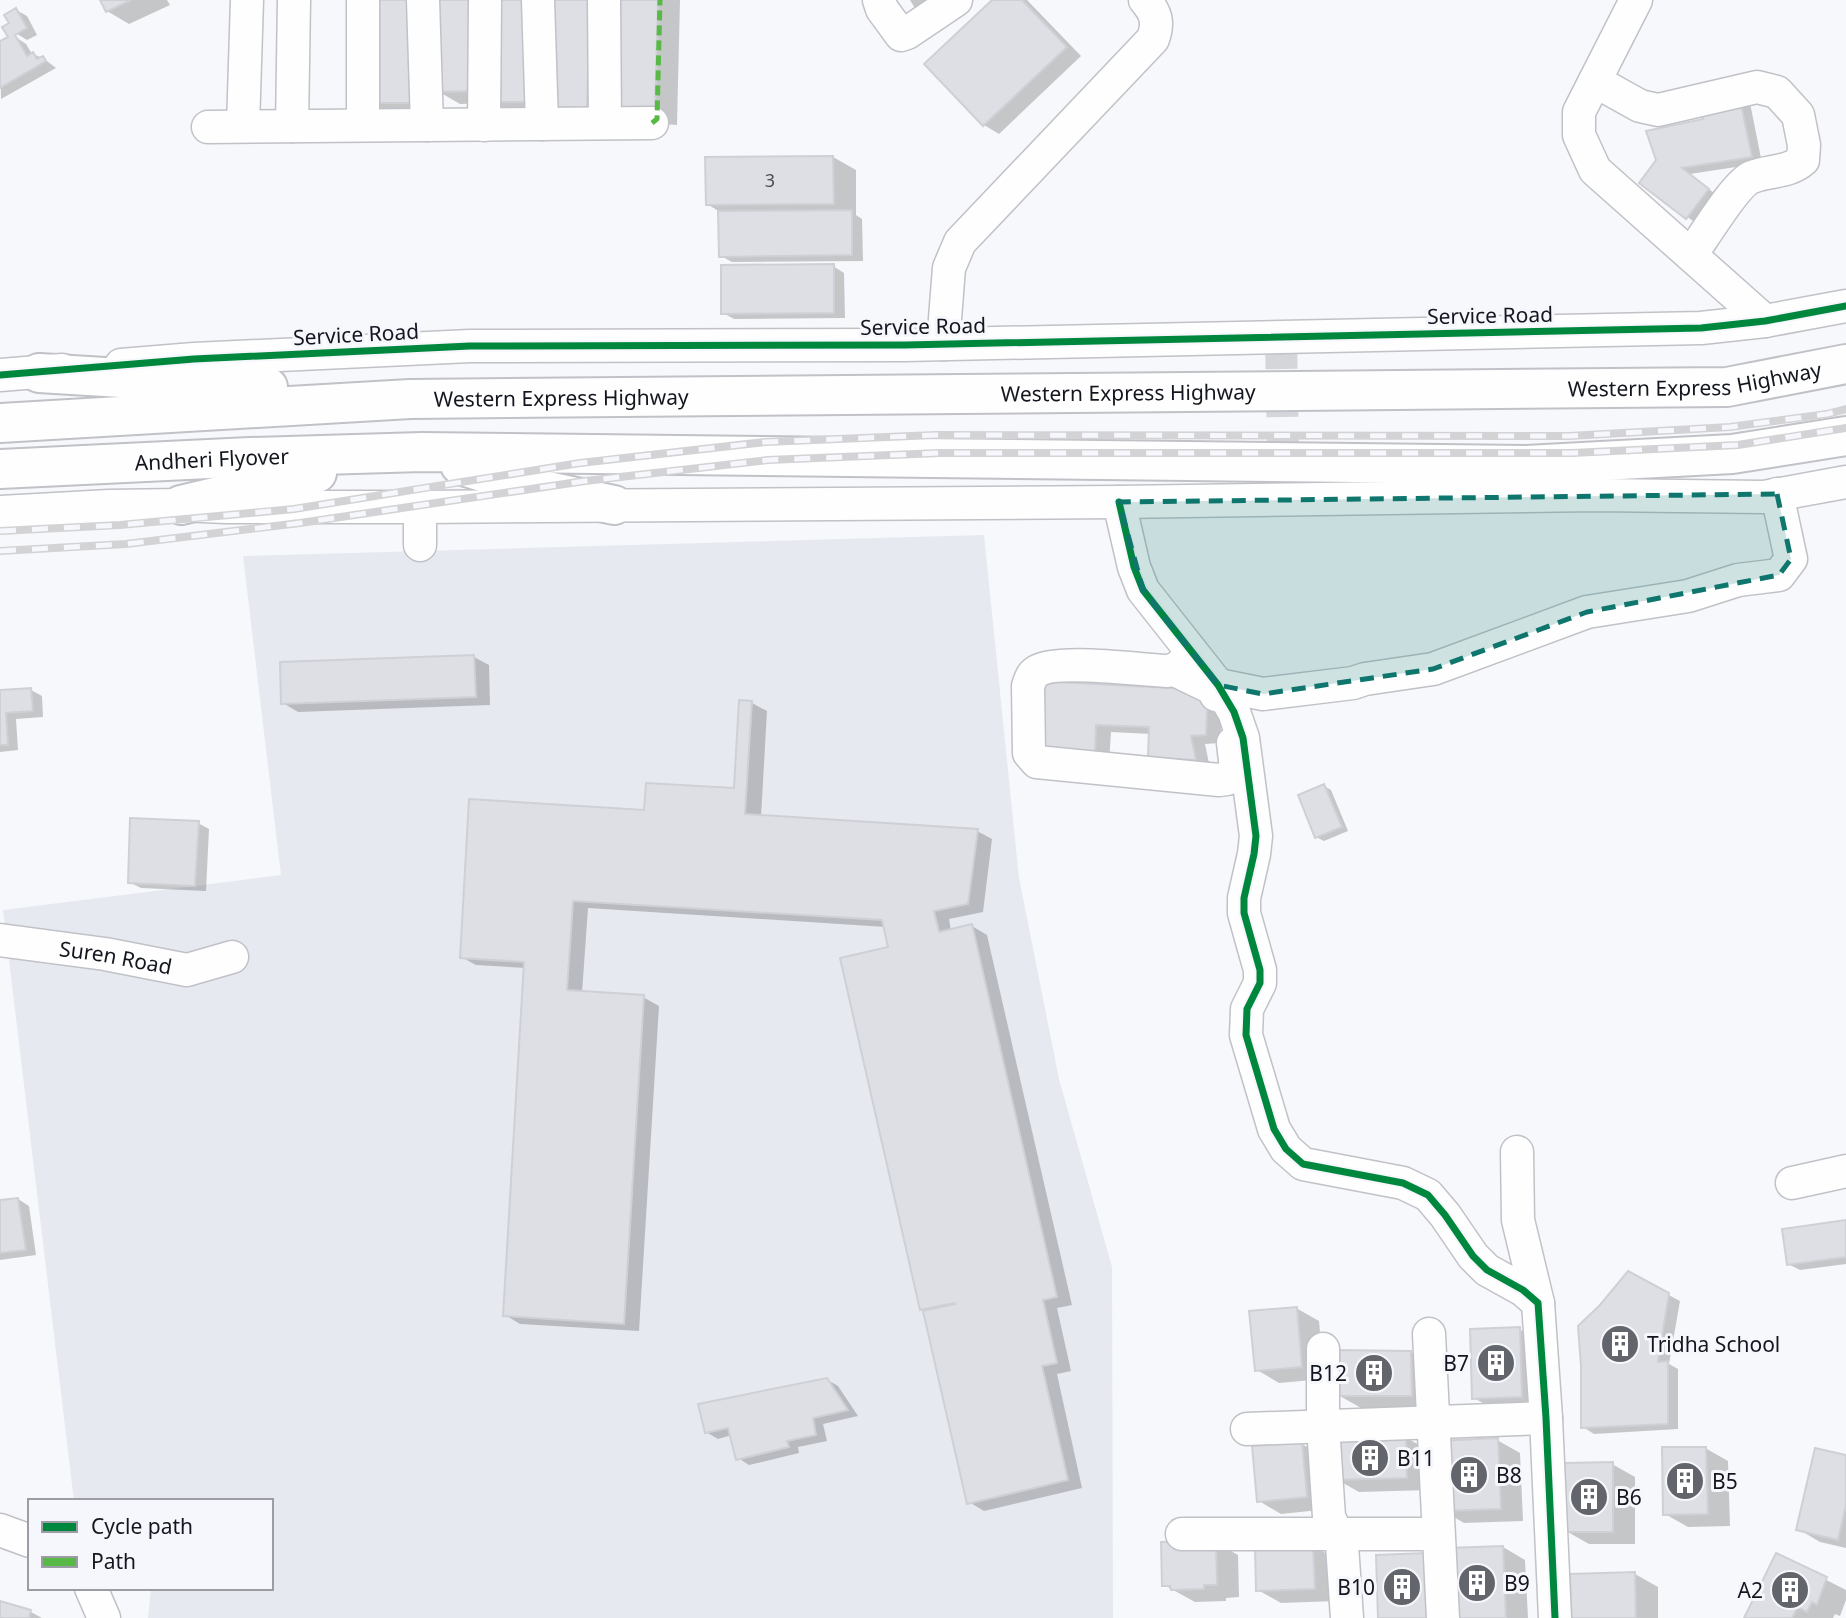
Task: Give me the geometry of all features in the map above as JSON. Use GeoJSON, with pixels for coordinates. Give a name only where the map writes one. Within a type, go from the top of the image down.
{"type":"FeatureCollection","features":[{"type":"Feature","properties":{"kind":"highway","name":"Western Express Highway"},"geometry":{"type":"LineString","coordinates":[[410,399],[1727,387],[1846,364]]}},
{"type":"Feature","properties":{"kind":"highway"},"geometry":{"type":"LineString","coordinates":[[39,373],[246,385],[410,399]]}},
{"type":"Feature","properties":{"kind":"highway"},"geometry":{"type":"LineString","coordinates":[[0,424],[410,399]]}},
{"type":"Feature","properties":{"kind":"highway"},"geometry":{"type":"LineString","coordinates":[[181,505],[299,476],[366,467],[422,452],[1525,465],[1732,454],[1846,436]]}},
{"type":"Feature","properties":{"kind":"highway"},"geometry":{"type":"LineString","coordinates":[[422,452],[534,488],[614,505]]}},
{"type":"Feature","properties":{"kind":"highway","name":"Andheri Flyover"},"geometry":{"type":"LineString","coordinates":[[0,469],[422,452]]}},
{"type":"Feature","properties":{"kind":"street"},"geometry":{"type":"LineString","coordinates":[[243,126],[247,0]]}},
{"type":"Feature","properties":{"kind":"street"},"geometry":{"type":"LineString","coordinates":[[292,126],[294,0]]}},
{"type":"Feature","properties":{"kind":"street"},"geometry":{"type":"LineString","coordinates":[[363,0],[363,125]]}},
{"type":"Feature","properties":{"kind":"street"},"geometry":{"type":"LineString","coordinates":[[423,0],[427,125]]}},
{"type":"Feature","properties":{"kind":"street"},"geometry":{"type":"LineString","coordinates":[[484,125],[485,0]]}},
{"type":"Feature","properties":{"kind":"street"},"geometry":{"type":"LineString","coordinates":[[538,0],[542,124]]}},
{"type":"Feature","properties":{"kind":"street"},"geometry":{"type":"LineString","coordinates":[[604,0],[604,123]]}},
{"type":"Feature","properties":{"kind":"street"},"geometry":{"type":"LineString","coordinates":[[879,0],[901,34],[907,33],[956,0]]}},
{"type":"Feature","properties":{"kind":"street"},"geometry":{"type":"LineString","coordinates":[[943,344],[949,268],[960,242],[1153,39],[1157,28],[1156,13],[1145,0]]}},
{"type":"Feature","properties":{"kind":"street"},"geometry":{"type":"LineString","coordinates":[[1636,0],[1579,112],[1579,135],[1595,170],[1765,321]]}},
{"type":"Feature","properties":{"kind":"street"},"geometry":{"type":"LineString","coordinates":[[1595,81],[1640,106],[1658,110],[1757,87],[1777,92],[1798,115],[1804,145],[1803,160],[1794,168],[1750,177],[1739,187],[1691,254]]}},
{"type":"Feature","properties":{"kind":"street"},"geometry":{"type":"LineString","coordinates":[[208,127],[652,123]]}},
{"type":"Feature","properties":{"kind":"street","name":"Service Road"},"geometry":{"type":"LineString","coordinates":[[0,375],[194,359],[470,346],[943,344],[1701,328],[1765,321],[1846,306]]}},
{"type":"Feature","properties":{"kind":"street"},"geometry":{"type":"LineString","coordinates":[[0,512],[181,505],[420,507],[1119,502],[1596,495],[1764,496],[1846,482]]}},
{"type":"Feature","properties":{"kind":"street"},"geometry":{"type":"LineString","coordinates":[[1217,685],[1263,694],[1353,683],[1433,669],[1587,612],[1688,596],[1738,580],[1779,575],[1791,559],[1777,494]]}},
{"type":"Feature","properties":{"kind":"street"},"geometry":{"type":"LineString","coordinates":[[1119,502],[1143,590],[1183,661],[1212,688],[1230,716],[1236,769],[1227,779],[1219,780],[1037,762],[1029,753],[1028,686],[1037,671],[1052,666],[1183,661],[1217,685],[1234,712],[1243,738],[1247,763],[1256,836],[1244,898],[1244,913],[1260,970],[1260,983],[1247,1009],[1246,1035],[1274,1129],[1286,1149],[1303,1164],[1403,1183],[1427,1195],[1445,1214],[1473,1256],[1487,1270],[1523,1290],[1538,1303]]}},
{"type":"Feature","properties":{"kind":"street"},"geometry":{"type":"LineString","coordinates":[[420,507],[420,545]]}},
{"type":"Feature","properties":{"kind":"street","name":"Suren Road"},"geometry":{"type":"LineString","coordinates":[[0,940],[105,954],[187,970],[232,957]]}},
{"type":"Feature","properties":{"kind":"street"},"geometry":{"type":"LineString","coordinates":[[1517,1152],[1518,1220],[1538,1303],[1555,1618]]}},
{"type":"Feature","properties":{"kind":"street"},"geometry":{"type":"LineString","coordinates":[[1792,1183],[1846,1171]]}},
{"type":"Feature","properties":{"kind":"street"},"geometry":{"type":"LineString","coordinates":[[1429,1334],[1443,1618]]}},
{"type":"Feature","properties":{"kind":"street"},"geometry":{"type":"LineString","coordinates":[[1323,1349],[1323,1426],[1329,1517],[1342,1545],[1347,1618]]}},
{"type":"Feature","properties":{"kind":"street"},"geometry":{"type":"LineString","coordinates":[[1247,1429],[1546,1418]]}},
{"type":"Feature","properties":{"kind":"street"},"geometry":{"type":"LineString","coordinates":[[0,1530],[28,1540]]}},
{"type":"Feature","properties":{"kind":"street"},"geometry":{"type":"LineString","coordinates":[[1182,1534],[1438,1534]]}},
{"type":"Feature","properties":{"kind":"street"},"geometry":{"type":"LineString","coordinates":[[92,1590],[104,1618]]}},
{"type":"Feature","properties":{"kind":"highlighted area"},"geometry":{"type":"Polygon","coordinates":[[[1777,494],[1791,559],[1779,575],[1587,612],[1433,669],[1263,694],[1218,685],[1143,590],[1119,502],[1596,495],[1777,494]]]}},
{"type":"Feature","properties":{"kind":"shaded area"},"geometry":{"type":"Polygon","coordinates":[[[984,535],[1019,878],[1059,1079],[1112,1267],[1113,1618],[148,1618],[151,1590],[273,1590],[273,1499],[74,1499],[3,910],[281,875],[243,556],[984,535]]]}},
{"type":"Feature","properties":{"kind":"building"},"geometry":{"type":"Polygon","coordinates":[[[100,0],[131,0],[106,12],[100,0]]]}},
{"type":"Feature","properties":{"kind":"building"},"geometry":{"type":"Polygon","coordinates":[[[369,0],[419,0],[419,103],[369,103],[369,0]]]}},
{"type":"Feature","properties":{"kind":"building"},"geometry":{"type":"Polygon","coordinates":[[[435,0],[480,0],[481,91],[436,92],[435,0]]]}},
{"type":"Feature","properties":{"kind":"building"},"geometry":{"type":"Polygon","coordinates":[[[489,0],[529,0],[528,102],[488,102],[489,0]]]}},
{"type":"Feature","properties":{"kind":"building"},"geometry":{"type":"Polygon","coordinates":[[[550,0],[590,0],[587,108],[547,107],[550,0]]]}},
{"type":"Feature","properties":{"kind":"building"},"geometry":{"type":"Polygon","coordinates":[[[614,0],[658,0],[655,113],[611,112],[614,0]]]}},
{"type":"Feature","properties":{"kind":"building"},"geometry":{"type":"Polygon","coordinates":[[[992,0],[1022,0],[1067,47],[983,126],[924,64],[992,0]]]}},
{"type":"Feature","properties":{"kind":"building"},"geometry":{"type":"Polygon","coordinates":[[[16,8],[27,28],[15,35],[27,56],[33,52],[37,59],[43,56],[46,61],[0,88],[0,41],[8,37],[2,27],[9,23],[4,15],[16,8]]]}},
{"type":"Feature","properties":{"kind":"building"},"geometry":{"type":"Polygon","coordinates":[[[1739,95],[1752,157],[1682,168],[1709,189],[1686,219],[1639,183],[1656,160],[1646,131],[1703,119],[1699,103],[1739,95]]]}},
{"type":"Feature","properties":{"kind":"building"},"geometry":{"type":"Polygon","coordinates":[[[833,156],[834,204],[706,205],[705,157],[833,156]]]}},
{"type":"Feature","properties":{"kind":"building"},"geometry":{"type":"Polygon","coordinates":[[[852,210],[852,255],[719,257],[718,211],[852,210]]]}},
{"type":"Feature","properties":{"kind":"building"},"geometry":{"type":"Polygon","coordinates":[[[834,264],[834,313],[721,314],[721,265],[834,264]]]}},
{"type":"Feature","properties":{"kind":"building"},"geometry":{"type":"Polygon","coordinates":[[[474,655],[476,697],[281,704],[280,662],[474,655]]]}},
{"type":"Feature","properties":{"kind":"building"},"geometry":{"type":"Polygon","coordinates":[[[1038,681],[1208,690],[1206,735],[1191,736],[1196,760],[1148,758],[1149,727],[1096,725],[1095,755],[1035,752],[1038,681]]]}},
{"type":"Feature","properties":{"kind":"building"},"geometry":{"type":"Polygon","coordinates":[[[31,688],[33,711],[6,713],[8,745],[0,745],[0,690],[31,688]]]}},
{"type":"Feature","properties":{"kind":"building"},"geometry":{"type":"Polygon","coordinates":[[[739,700],[752,701],[745,814],[978,829],[968,904],[934,911],[939,932],[972,924],[1057,1297],[1043,1300],[1057,1363],[1042,1366],[1068,1480],[967,1504],[923,1311],[955,1304],[920,1310],[840,958],[888,947],[882,920],[573,901],[567,990],[644,995],[624,1324],[503,1316],[524,962],[460,958],[469,799],[644,810],[646,783],[734,788],[739,700]]]}},
{"type":"Feature","properties":{"kind":"building"},"geometry":{"type":"Polygon","coordinates":[[[1324,784],[1342,827],[1315,838],[1298,795],[1324,784]]]}},
{"type":"Feature","properties":{"kind":"building"},"geometry":{"type":"Polygon","coordinates":[[[130,818],[199,821],[195,886],[128,883],[130,818]]]}},
{"type":"Feature","properties":{"kind":"building"},"geometry":{"type":"Polygon","coordinates":[[[18,1198],[26,1250],[0,1253],[0,1200],[18,1198]]]}},
{"type":"Feature","properties":{"kind":"building"},"geometry":{"type":"Polygon","coordinates":[[[1846,1220],[1846,1257],[1787,1265],[1782,1229],[1846,1220]]]}},
{"type":"Feature","properties":{"kind":"building","name":"Tridha School"},"geometry":{"type":"Polygon","coordinates":[[[1628,1271],[1669,1293],[1658,1362],[1668,1361],[1668,1424],[1581,1428],[1578,1326],[1600,1305],[1628,1271]]]}},
{"type":"Feature","properties":{"kind":"building"},"geometry":{"type":"Polygon","coordinates":[[[1297,1307],[1302,1367],[1255,1371],[1249,1311],[1297,1307]]]}},
{"type":"Feature","properties":{"kind":"building","name":"B7"},"geometry":{"type":"Polygon","coordinates":[[[1520,1327],[1522,1397],[1472,1399],[1470,1329],[1520,1327]]]}},
{"type":"Feature","properties":{"kind":"building","name":"B7"},"geometry":{"type":"Polygon","coordinates":[[[1520,1327],[1522,1397],[1472,1399],[1470,1329],[1520,1327]]]}},
{"type":"Feature","properties":{"kind":"building","name":"B12"},"geometry":{"type":"Polygon","coordinates":[[[1336,1350],[1411,1351],[1412,1396],[1336,1396],[1336,1350]]]}},
{"type":"Feature","properties":{"kind":"building"},"geometry":{"type":"Polygon","coordinates":[[[827,1378],[848,1410],[813,1418],[816,1435],[787,1441],[789,1447],[736,1460],[728,1428],[705,1433],[698,1404],[827,1378]]]}},
{"type":"Feature","properties":{"kind":"building","name":"B11"},"geometry":{"type":"Polygon","coordinates":[[[1406,1436],[1407,1478],[1335,1480],[1333,1438],[1406,1436]]]}},
{"type":"Feature","properties":{"kind":"building","name":"B8"},"geometry":{"type":"Polygon","coordinates":[[[1498,1438],[1501,1509],[1440,1511],[1438,1441],[1498,1438]]]}},
{"type":"Feature","properties":{"kind":"building"},"geometry":{"type":"Polygon","coordinates":[[[1302,1442],[1307,1497],[1257,1502],[1252,1446],[1302,1442]]]}},
{"type":"Feature","properties":{"kind":"building","name":"B5"},"geometry":{"type":"Polygon","coordinates":[[[1662,1447],[1706,1447],[1708,1514],[1663,1515],[1662,1447]]]}},
{"type":"Feature","properties":{"kind":"building"},"geometry":{"type":"Polygon","coordinates":[[[1815,1448],[1846,1455],[1846,1505],[1838,1540],[1796,1530],[1815,1448]]]}},
{"type":"Feature","properties":{"kind":"building","name":"B6"},"geometry":{"type":"Polygon","coordinates":[[[1613,1462],[1613,1532],[1564,1532],[1564,1463],[1613,1462]]]}},
{"type":"Feature","properties":{"kind":"building"},"geometry":{"type":"Polygon","coordinates":[[[1216,1540],[1217,1585],[1204,1585],[1204,1589],[1171,1590],[1170,1586],[1162,1586],[1161,1542],[1216,1540]]]}},
{"type":"Feature","properties":{"kind":"building"},"geometry":{"type":"Polygon","coordinates":[[[1313,1544],[1315,1589],[1256,1591],[1255,1546],[1313,1544]]]}},
{"type":"Feature","properties":{"kind":"building","name":"B9"},"geometry":{"type":"Polygon","coordinates":[[[1503,1546],[1506,1618],[1450,1618],[1447,1548],[1503,1546]]]}},
{"type":"Feature","properties":{"kind":"building","name":"B10"},"geometry":{"type":"Polygon","coordinates":[[[1425,1553],[1428,1618],[1378,1618],[1376,1555],[1425,1553]]]}},
{"type":"Feature","properties":{"kind":"building","name":"A2"},"geometry":{"type":"Polygon","coordinates":[[[1776,1553],[1827,1577],[1817,1605],[1812,1602],[1807,1612],[1798,1607],[1792,1618],[1744,1618],[1776,1553]]]}},
{"type":"Feature","properties":{"kind":"building"},"geometry":{"type":"Polygon","coordinates":[[[1635,1572],[1636,1618],[1571,1618],[1570,1574],[1635,1572]]]}},
{"type":"Feature","properties":{"kind":"building"},"geometry":{"type":"Polygon","coordinates":[[[0,1601],[31,1610],[29,1618],[0,1618],[0,1601]]]}},
{"type":"Feature","properties":{"kind":"tunnel"},"geometry":{"type":"LineString","coordinates":[[1281,337],[1284,500]]}},
{"type":"Feature","properties":{"kind":"railway"},"geometry":{"type":"LineString","coordinates":[[0,531],[120,525],[294,509],[580,463],[765,442],[936,435],[1569,436],[1730,427],[1846,409]]}},
{"type":"Feature","properties":{"kind":"railway"},"geometry":{"type":"LineString","coordinates":[[0,551],[126,544],[300,523],[585,481],[768,460],[940,453],[1572,453],[1738,445],[1846,428]]}},
{"type":"Feature","properties":{"kind":"marked path"},"geometry":{"type":"LineString","coordinates":[[652,123],[657,119],[660,0]]}},
{"type":"Feature","properties":{"kind":"cycle path"},"geometry":{"type":"LineString","coordinates":[[0,375],[194,359],[470,346],[905,345],[1701,328],[1765,321],[1846,306]]}},
{"type":"Feature","properties":{"kind":"cycle path"},"geometry":{"type":"LineString","coordinates":[[1119,502],[1134,567],[1143,590],[1218,685],[1234,712],[1243,738],[1256,836],[1244,898],[1244,913],[1260,970],[1260,983],[1247,1009],[1246,1035],[1274,1129],[1286,1149],[1303,1164],[1403,1183],[1428,1195],[1473,1256],[1487,1270],[1523,1290],[1538,1303],[1555,1618]]}},
{"type":"Feature","properties":{"kind":"place","name":"Tridha School"},"geometry":{"type":"Point","coordinates":[1620,1344]}},
{"type":"Feature","properties":{"kind":"place","name":"B7"},"geometry":{"type":"Point","coordinates":[1496,1363]}},
{"type":"Feature","properties":{"kind":"place","name":"B12"},"geometry":{"type":"Point","coordinates":[1374,1373]}},
{"type":"Feature","properties":{"kind":"place","name":"B11"},"geometry":{"type":"Point","coordinates":[1370,1458]}},
{"type":"Feature","properties":{"kind":"place","name":"B8"},"geometry":{"type":"Point","coordinates":[1469,1475]}},
{"type":"Feature","properties":{"kind":"place","name":"B5"},"geometry":{"type":"Point","coordinates":[1685,1481]}},
{"type":"Feature","properties":{"kind":"place","name":"B6"},"geometry":{"type":"Point","coordinates":[1589,1497]}},
{"type":"Feature","properties":{"kind":"place","name":"B9"},"geometry":{"type":"Point","coordinates":[1477,1583]}},
{"type":"Feature","properties":{"kind":"place","name":"B10"},"geometry":{"type":"Point","coordinates":[1402,1587]}},
{"type":"Feature","properties":{"kind":"place","name":"A2"},"geometry":{"type":"Point","coordinates":[1790,1590]}}]}
